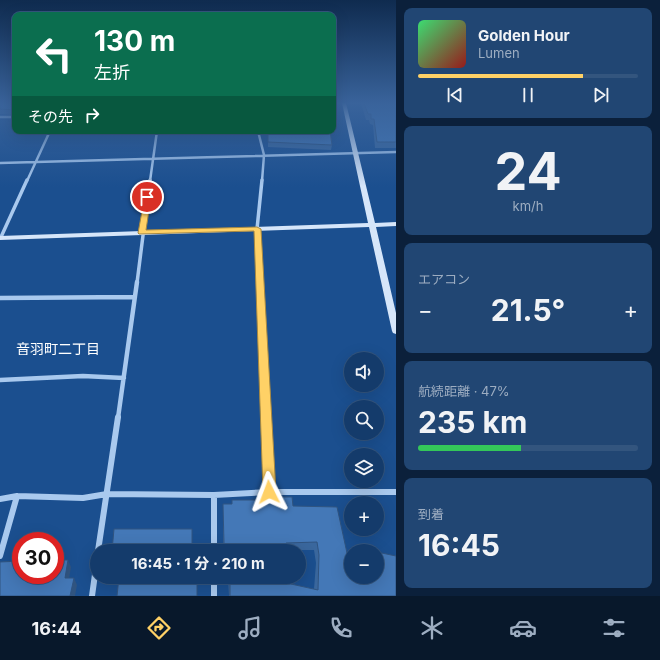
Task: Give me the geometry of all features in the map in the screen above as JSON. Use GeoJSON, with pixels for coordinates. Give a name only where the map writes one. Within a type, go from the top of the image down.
{"type":"FeatureCollection","features":[{"type":"Feature","properties":{"kind":"street"},"geometry":{"type":"LineString","coordinates":[[351,131],[396,331]]}},
{"type":"Feature","properties":{"kind":"street"},"geometry":{"type":"LineString","coordinates":[[49,134],[1,238],[396,224]]}},
{"type":"Feature","properties":{"kind":"street"},"geometry":{"type":"LineString","coordinates":[[99,544],[124,378],[142,233],[154,160],[156,134]]}},
{"type":"Feature","properties":{"kind":"street"},"geometry":{"type":"LineString","coordinates":[[259,134],[264,155],[257,229],[269,492]]}},
{"type":"Feature","properties":{"kind":"street"},"geometry":{"type":"LineString","coordinates":[[0,163],[154,160],[264,155],[396,152]]}},
{"type":"Feature","properties":{"kind":"street"},"geometry":{"type":"LineString","coordinates":[[0,298],[135,297]]}},
{"type":"Feature","properties":{"kind":"street"},"geometry":{"type":"LineString","coordinates":[[0,380],[83,376],[124,378]]}},
{"type":"Feature","properties":{"kind":"street"},"geometry":{"type":"LineString","coordinates":[[0,499],[17,496],[83,498],[107,494],[214,495],[269,492],[396,492]]}},
{"type":"Feature","properties":{"kind":"street"},"geometry":{"type":"LineString","coordinates":[[214,495],[214,544]]}},
{"type":"Feature","properties":{"kind":"street"},"geometry":{"type":"LineString","coordinates":[[0,556],[17,496]]}},
{"type":"Feature","properties":{"kind":"street"},"geometry":{"type":"LineString","coordinates":[[92,596],[94,584]]}},
{"type":"Feature","properties":{"kind":"street"},"geometry":{"type":"LineString","coordinates":[[214,584],[214,596]]}},
{"type":"Feature","properties":{"kind":"building"},"geometry":{"type":"Polygon","coordinates":[[[376,131],[396,131],[396,142],[377,142],[376,131]]]}},
{"type":"Feature","properties":{"kind":"building"},"geometry":{"type":"Polygon","coordinates":[[[268,134],[330,134],[332,145],[268,142],[268,134]]]}},
{"type":"Feature","properties":{"kind":"building"},"geometry":{"type":"Polygon","coordinates":[[[262,497],[292,497],[293,506],[337,507],[345,544],[344,584],[384,584],[384,553],[396,556],[396,596],[230,596],[230,584],[291,584],[318,590],[319,555],[317,542],[286,544],[224,544],[223,504],[232,504],[232,500],[262,500],[262,497]]]}},
{"type":"Feature","properties":{"kind":"building"},"geometry":{"type":"Polygon","coordinates":[[[114,529],[192,529],[192,544],[113,544],[114,529]]]}},
{"type":"Feature","properties":{"kind":"building"},"geometry":{"type":"Polygon","coordinates":[[[64,560],[68,560],[65,578],[74,578],[70,596],[0,596],[0,562],[12,561],[12,584],[64,584],[64,560]]]}},
{"type":"Feature","properties":{"kind":"building"},"geometry":{"type":"Polygon","coordinates":[[[118,584],[197,584],[197,596],[117,596],[118,584]]]}},
{"type":"Feature","properties":{"kind":"district","name":"音羽町二丁目"},"geometry":{"type":"Point","coordinates":[58,349]}},
{"type":"Feature","properties":{"kind":"route"},"geometry":{"type":"LineString","coordinates":[[147,197],[142,233],[257,229],[260,268],[269,492]]}}]}
